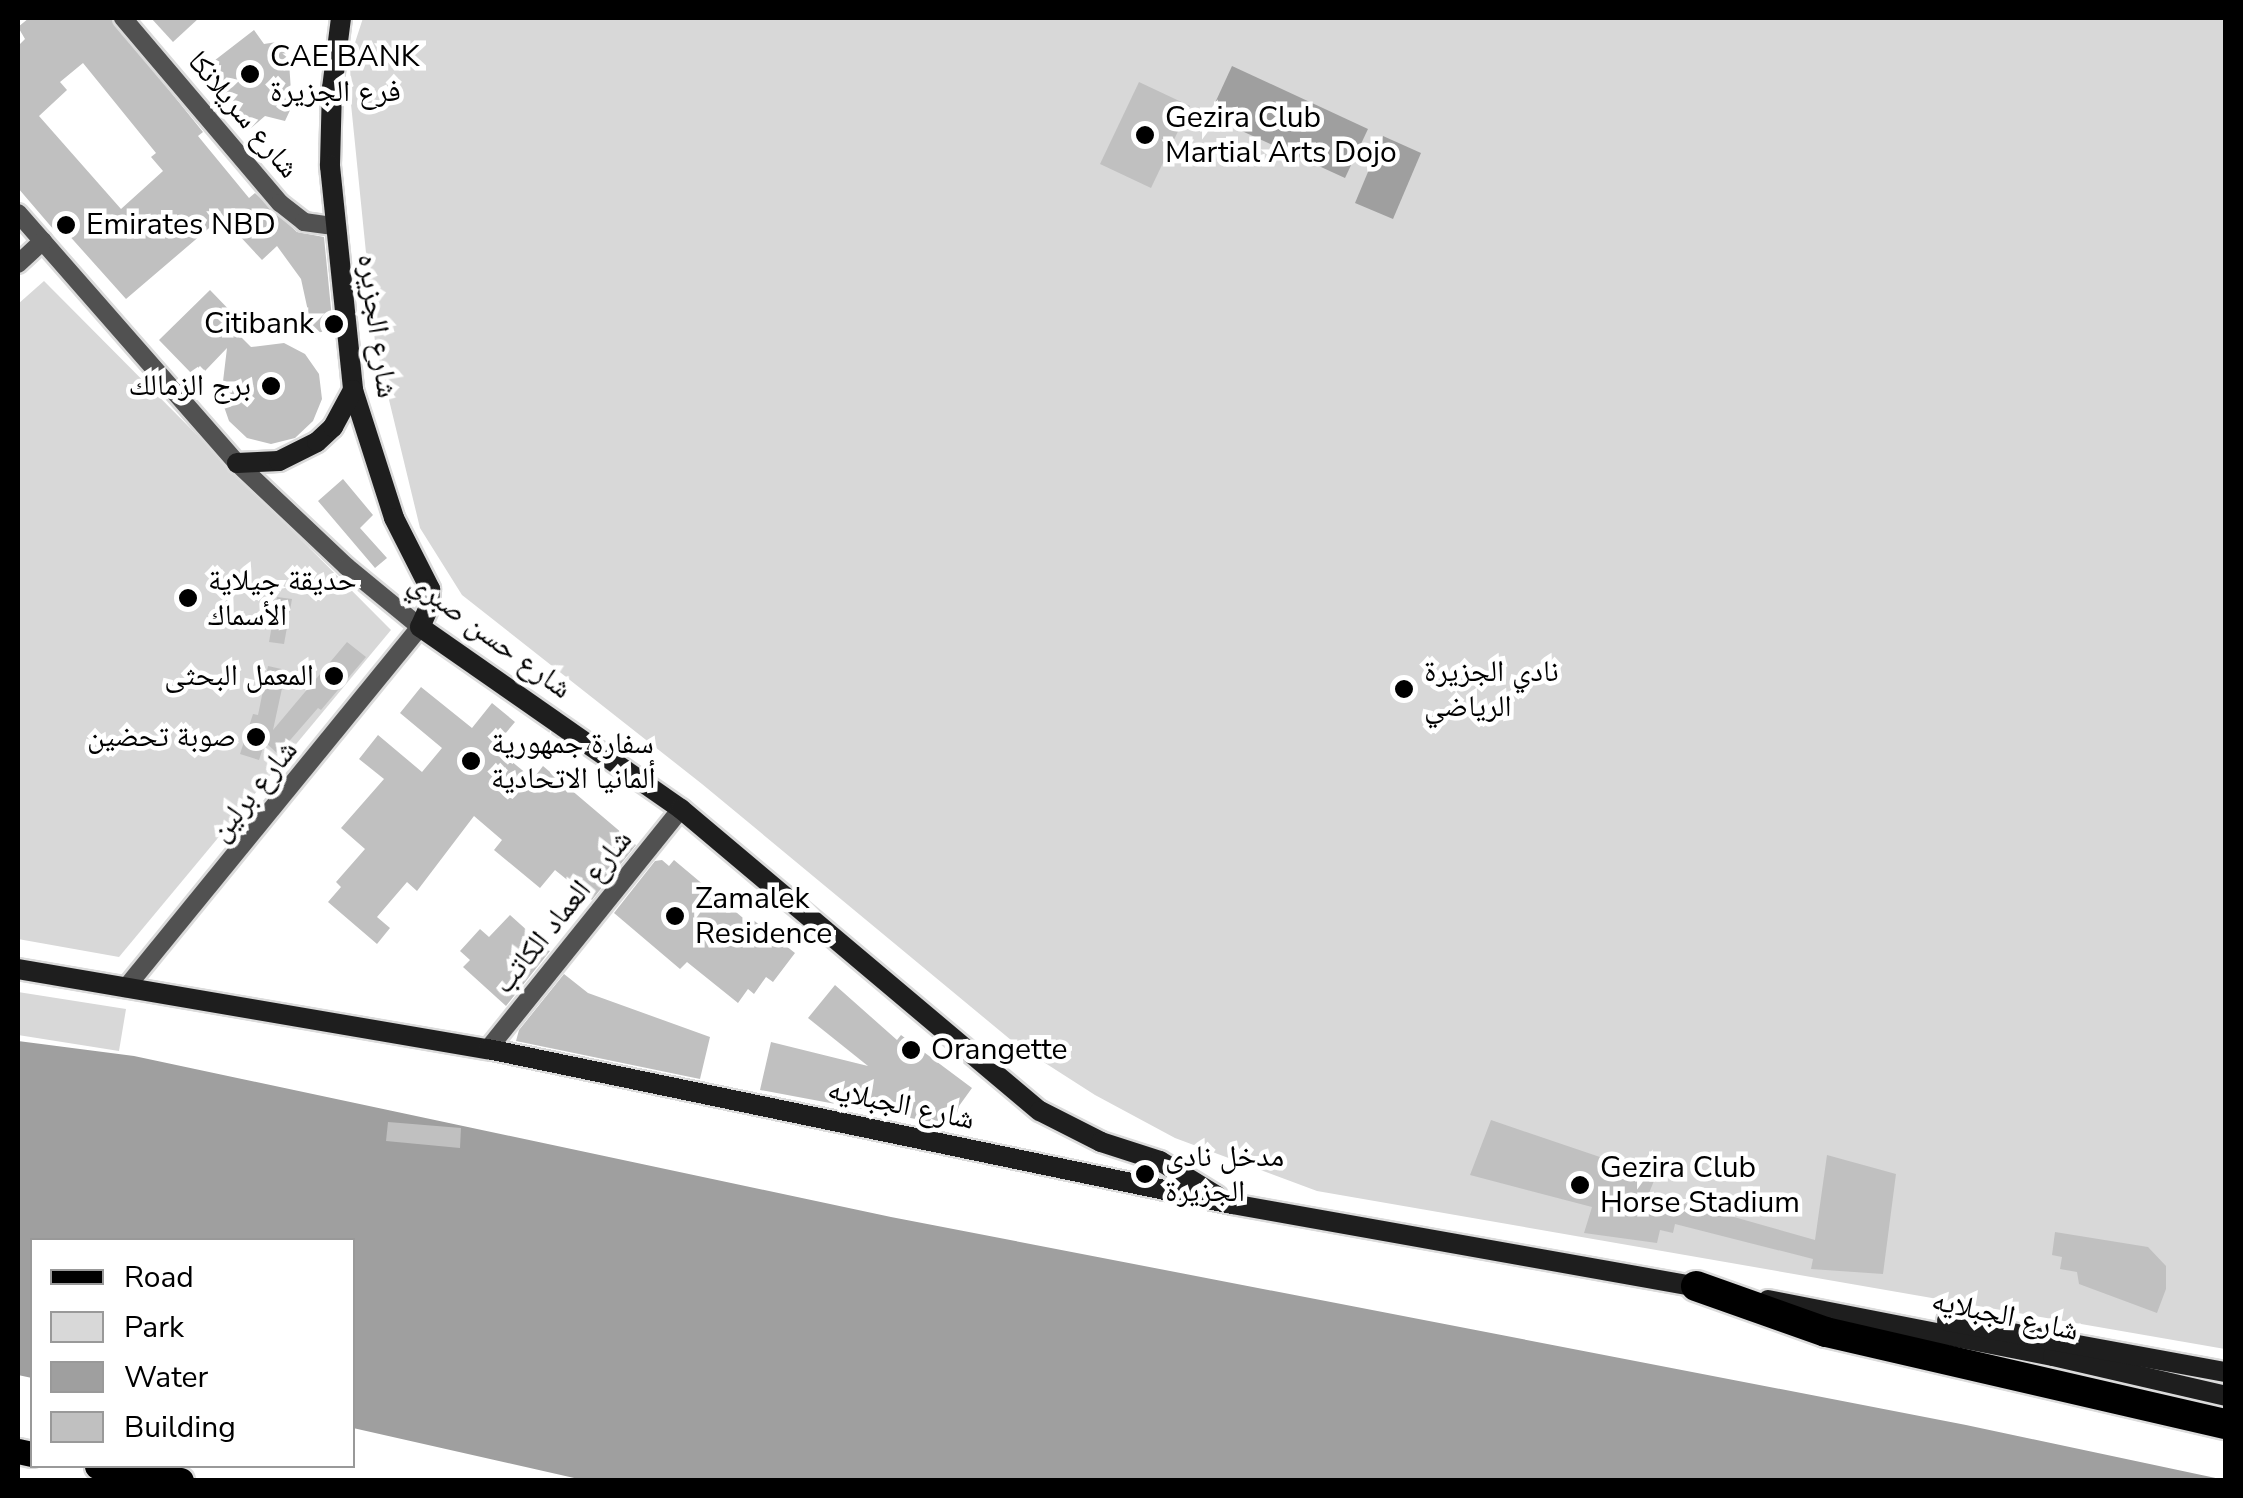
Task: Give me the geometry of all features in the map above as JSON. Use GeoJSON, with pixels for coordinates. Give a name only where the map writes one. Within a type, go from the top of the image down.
{"type":"FeatureCollection","features":[{"type":"Feature","properties":{"kind":"highway"},"geometry":{"type":"LineString","coordinates":[[1696,1286],[1826,1332],[2226,1424]]}},
{"type":"Feature","properties":{"kind":"main road"},"geometry":{"type":"LineString","coordinates":[[109,1468],[182,1480]]}},
{"type":"Feature","properties":{"kind":"street","name":"شارع سريلانكا"},"geometry":{"type":"LineString","coordinates":[[123,18],[280,203],[304,222],[334,226]]}},
{"type":"Feature","properties":{"kind":"street","name":"شارع الجزيره"},"geometry":{"type":"LineString","coordinates":[[341,18],[332,88],[334,226],[353,390],[390,508],[430,590],[430,607],[420,627]]}},
{"type":"Feature","properties":{"kind":"street","name":"شارع حسن صبري"},"geometry":{"type":"LineString","coordinates":[[18,213],[237,463],[347,567],[420,627],[681,809],[1040,1111],[1100,1142],[1160,1162],[1232,1204]]}},
{"type":"Feature","properties":{"kind":"street"},"geometry":{"type":"LineString","coordinates":[[18,264],[42,242]]}},
{"type":"Feature","properties":{"kind":"street"},"geometry":{"type":"LineString","coordinates":[[237,463],[269,462],[299,453],[332,427],[353,390]]}},
{"type":"Feature","properties":{"kind":"street","name":"شارع برلين"},"geometry":{"type":"LineString","coordinates":[[126,988],[420,627]]}},
{"type":"Feature","properties":{"kind":"street","name":"شارع العماد الكاتب"},"geometry":{"type":"LineString","coordinates":[[488,1049],[681,809]]}},
{"type":"Feature","properties":{"kind":"street","name":"شارع الجبلايه"},"geometry":{"type":"LineString","coordinates":[[18,969],[488,1049],[1232,1204],[1772,1300],[2053,1356],[2226,1396]]}},
{"type":"Feature","properties":{"kind":"street","name":"شارع الجبلايه"},"geometry":{"type":"LineString","coordinates":[[1772,1300],[1814,1300],[2106,1347],[2226,1372]]}},
{"type":"Feature","properties":{"kind":"green space","name":"نادي الجزيرة الرياضي"},"geometry":{"type":"Polygon","coordinates":[[[363,18],[2225,18],[2225,1349],[1317,1191],[1175,1138],[1095,1095],[1017,1045],[702,784],[462,595],[420,528],[375,342],[351,104],[350,58],[363,18]]]}},
{"type":"Feature","properties":{"kind":"green space","name":"حديقة جيلاية الأسماك"},"geometry":{"type":"Polygon","coordinates":[[[44,281],[391,630],[119,957],[18,939],[18,304],[44,281]]]}},
{"type":"Feature","properties":{"kind":"green space"},"geometry":{"type":"Polygon","coordinates":[[[18,992],[126,1009],[119,1051],[18,1035],[18,992]]]}},
{"type":"Feature","properties":{"kind":"water"},"geometry":{"type":"Polygon","coordinates":[[[1232,66],[1368,129],[1345,178],[1209,116],[1232,66]]]}},
{"type":"Feature","properties":{"kind":"water"},"geometry":{"type":"Polygon","coordinates":[[[1383,136],[1421,153],[1393,219],[1355,203],[1383,136]]]}},
{"type":"Feature","properties":{"kind":"water"},"geometry":{"type":"Polygon","coordinates":[[[18,1041],[134,1056],[891,1217],[1966,1425],[2225,1480],[583,1480],[355,1428],[355,1238],[30,1238],[30,1378],[18,1375],[18,1041]]]}},
{"type":"Feature","properties":{"kind":"building"},"geometry":{"type":"Polygon","coordinates":[[[29,18],[111,18],[203,132],[198,136],[249,198],[255,193],[297,232],[324,237],[333,329],[313,334],[301,279],[277,246],[262,260],[222,217],[126,299],[66,232],[60,237],[18,188],[18,46],[25,39],[18,27],[29,18]],[[83,63],[60,82],[67,90],[39,116],[121,209],[163,171],[151,157],[156,153],[83,63]]]}},
{"type":"Feature","properties":{"kind":"building"},"geometry":{"type":"Polygon","coordinates":[[[151,18],[199,18],[173,42],[151,18]]]}},
{"type":"Feature","properties":{"kind":"building","name":"CAE BANK فرع الجزيرة"},"geometry":{"type":"Polygon","coordinates":[[[254,30],[264,44],[283,41],[288,47],[292,106],[285,121],[265,116],[250,129],[209,84],[210,64],[254,30]]]}},
{"type":"Feature","properties":{"kind":"building","name":"Gezira Club Martial Arts Dojo"},"geometry":{"type":"Polygon","coordinates":[[[1139,82],[1190,106],[1151,188],[1100,164],[1139,82]]]}},
{"type":"Feature","properties":{"kind":"building","name":"برج الزمالك"},"geometry":{"type":"Polygon","coordinates":[[[210,290],[238,319],[231,327],[251,347],[284,343],[305,354],[319,374],[322,399],[313,421],[295,438],[271,444],[247,438],[229,421],[221,398],[227,348],[205,371],[200,366],[192,374],[159,340],[210,290]]]}},
{"type":"Feature","properties":{"kind":"building"},"geometry":{"type":"Polygon","coordinates":[[[343,479],[373,515],[360,528],[387,558],[375,568],[318,501],[343,479]]]}},
{"type":"Feature","properties":{"kind":"building","name":"صوبة تحضين"},"geometry":{"type":"Polygon","coordinates":[[[277,597],[292,599],[284,644],[269,642],[277,597]]]}},
{"type":"Feature","properties":{"kind":"building"},"geometry":{"type":"Polygon","coordinates":[[[347,642],[366,657],[321,710],[318,708],[278,754],[265,742],[259,760],[240,754],[253,714],[258,715],[268,666],[286,670],[273,730],[347,642]]]}},
{"type":"Feature","properties":{"kind":"building"},"geometry":{"type":"Polygon","coordinates":[[[421,687],[472,728],[492,703],[515,722],[494,747],[533,779],[543,766],[636,845],[592,900],[555,870],[540,888],[494,850],[502,840],[474,816],[417,891],[407,882],[377,917],[390,928],[377,944],[328,902],[341,887],[336,882],[365,849],[341,828],[384,779],[359,759],[378,735],[422,772],[442,748],[400,713],[421,687]]]}},
{"type":"Feature","properties":{"kind":"building","name":"Zamalek Residence"},"geometry":{"type":"Polygon","coordinates":[[[662,860],[669,866],[674,860],[749,923],[752,919],[795,953],[773,982],[766,977],[754,994],[748,989],[738,1003],[687,962],[680,969],[614,913],[655,861],[662,860]]]}},
{"type":"Feature","properties":{"kind":"building"},"geometry":{"type":"Polygon","coordinates":[[[510,915],[550,951],[506,1006],[463,967],[470,960],[460,951],[480,929],[489,937],[510,915]]]}},
{"type":"Feature","properties":{"kind":"building"},"geometry":{"type":"Polygon","coordinates":[[[564,974],[588,993],[710,1037],[700,1079],[516,1041],[519,1030],[564,974]]]}},
{"type":"Feature","properties":{"kind":"building"},"geometry":{"type":"Polygon","coordinates":[[[835,985],[897,1040],[901,1035],[972,1088],[959,1106],[953,1126],[760,1090],[771,1042],[868,1066],[808,1018],[835,985]]]}},
{"type":"Feature","properties":{"kind":"building","name":"Gezira Club Horse Stadium"},"geometry":{"type":"Polygon","coordinates":[[[1491,1120],[1656,1176],[1649,1193],[1815,1240],[1827,1155],[1896,1174],[1883,1274],[1811,1269],[1813,1259],[1675,1224],[1673,1233],[1660,1230],[1657,1243],[1584,1233],[1592,1207],[1470,1175],[1491,1120]]]}},
{"type":"Feature","properties":{"kind":"building"},"geometry":{"type":"Polygon","coordinates":[[[388,1122],[461,1128],[460,1148],[386,1141],[388,1122]]]}},
{"type":"Feature","properties":{"kind":"building"},"geometry":{"type":"Polygon","coordinates":[[[2055,1232],[2148,1247],[2166,1266],[2166,1289],[2157,1313],[2079,1284],[2077,1272],[2060,1269],[2062,1257],[2052,1255],[2055,1232]]]}},
{"type":"Feature","properties":{"kind":"place","name":"CAE BANK فرع الجزيرة"},"geometry":{"type":"Point","coordinates":[250,74]}},
{"type":"Feature","properties":{"kind":"place","name":"Gezira Club Martial Arts Dojo"},"geometry":{"type":"Point","coordinates":[1145,135]}},
{"type":"Feature","properties":{"kind":"place","name":"Emirates NBD"},"geometry":{"type":"Point","coordinates":[66,225]}},
{"type":"Feature","properties":{"kind":"place","name":"Citibank"},"geometry":{"type":"Point","coordinates":[334,324]}},
{"type":"Feature","properties":{"kind":"place","name":"برج الزمالك"},"geometry":{"type":"Point","coordinates":[271,386]}},
{"type":"Feature","properties":{"kind":"place","name":"حديقة جيلاية الأسماك"},"geometry":{"type":"Point","coordinates":[188,598]}},
{"type":"Feature","properties":{"kind":"place","name":"المعمل البحثى"},"geometry":{"type":"Point","coordinates":[334,676]}},
{"type":"Feature","properties":{"kind":"place","name":"نادي الجزيرة الرياضي"},"geometry":{"type":"Point","coordinates":[1404,689]}},
{"type":"Feature","properties":{"kind":"place","name":"صوبة تحضين"},"geometry":{"type":"Point","coordinates":[256,737]}},
{"type":"Feature","properties":{"kind":"place","name":"سفارة جمهورية ألمانيا الاتحادية"},"geometry":{"type":"Point","coordinates":[471,761]}},
{"type":"Feature","properties":{"kind":"place","name":"Zamalek Residence"},"geometry":{"type":"Point","coordinates":[675,916]}},
{"type":"Feature","properties":{"kind":"place","name":"Orangette"},"geometry":{"type":"Point","coordinates":[911,1050]}},
{"type":"Feature","properties":{"kind":"place","name":"مدخل نادى الجزيرة"},"geometry":{"type":"Point","coordinates":[1145,1174]}},
{"type":"Feature","properties":{"kind":"place","name":"Gezira Club Horse Stadium"},"geometry":{"type":"Point","coordinates":[1580,1185]}}]}
